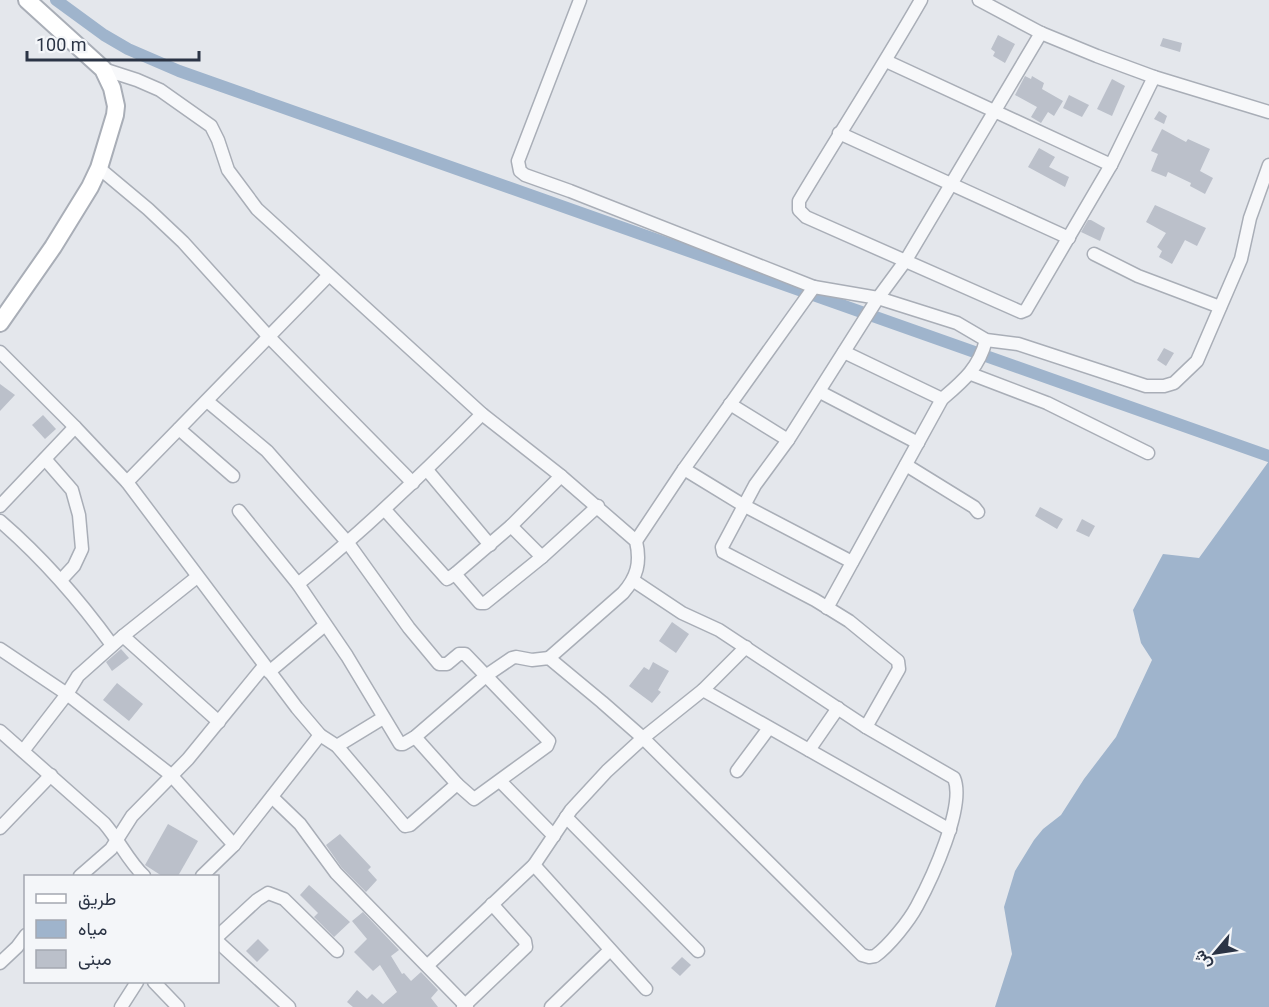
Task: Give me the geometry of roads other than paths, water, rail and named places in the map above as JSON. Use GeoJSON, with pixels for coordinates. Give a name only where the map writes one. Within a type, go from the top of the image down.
{"type":"FeatureCollection","features":[{"type":"Feature","properties":{"kind":"street"},"geometry":{"type":"LineString","coordinates":[[0,323],[53,247],[90,187],[99,168],[116,106],[112,88],[103,69],[27,0]]}},
{"type":"Feature","properties":{"kind":"street"},"geometry":{"type":"LineString","coordinates":[[580,0],[519,161],[520,171],[525,175],[814,287],[878,298],[957,323],[986,340],[1018,344],[1146,386],[1164,386],[1174,383],[1197,361],[1241,259],[1250,218],[1269,165]]}},
{"type":"Feature","properties":{"kind":"street"},"geometry":{"type":"LineString","coordinates":[[921,0],[799,201],[800,210],[806,217],[1023,312],[1111,165],[1154,78]]}},
{"type":"Feature","properties":{"kind":"street"},"geometry":{"type":"LineString","coordinates":[[979,0],[1041,33],[1154,78],[1269,112]]}},
{"type":"Feature","properties":{"kind":"street"},"geometry":{"type":"LineString","coordinates":[[866,727],[899,669],[898,661],[849,621],[797,589],[722,550],[722,547],[754,484],[788,440],[878,298],[906,260],[1041,33]]}},
{"type":"Feature","properties":{"kind":"street"},"geometry":{"type":"LineString","coordinates":[[886,61],[1111,165]]}},
{"type":"Feature","properties":{"kind":"street"},"geometry":{"type":"LineString","coordinates":[[103,69],[160,90],[210,126],[218,140],[228,170],[250,201],[482,414],[598,506],[636,541]]}},
{"type":"Feature","properties":{"kind":"street"},"geometry":{"type":"LineString","coordinates":[[839,133],[1069,238]]}},
{"type":"Feature","properties":{"kind":"street"},"geometry":{"type":"LineString","coordinates":[[99,168],[148,208],[183,242],[269,337],[413,483]]}},
{"type":"Feature","properties":{"kind":"street"},"geometry":{"type":"LineString","coordinates":[[1094,254],[1138,276],[1220,307]]}},
{"type":"Feature","properties":{"kind":"street"},"geometry":{"type":"LineString","coordinates":[[127,482],[329,275]]}},
{"type":"Feature","properties":{"kind":"street"},"geometry":{"type":"LineString","coordinates":[[239,511],[298,584],[365,684],[400,744],[403,744],[415,737],[487,675],[514,657],[532,660],[549,658],[634,581],[638,559],[636,541],[684,469],[814,287]]}},
{"type":"Feature","properties":{"kind":"street"},"geometry":{"type":"LineString","coordinates":[[827,608],[942,399],[971,374],[983,352],[986,340]]}},
{"type":"Feature","properties":{"kind":"street"},"geometry":{"type":"LineString","coordinates":[[0,352],[127,482],[297,708],[320,735],[337,746],[405,825],[410,825],[457,783]]}},
{"type":"Feature","properties":{"kind":"street"},"geometry":{"type":"LineString","coordinates":[[844,352],[942,399]]}},
{"type":"Feature","properties":{"kind":"street"},"geometry":{"type":"LineString","coordinates":[[971,374],[1047,404],[1148,453]]}},
{"type":"Feature","properties":{"kind":"street"},"geometry":{"type":"LineString","coordinates":[[820,392],[918,443]]}},
{"type":"Feature","properties":{"kind":"street"},"geometry":{"type":"LineString","coordinates":[[207,400],[267,451],[348,543],[409,628],[439,664],[447,664],[462,653],[487,675],[549,741],[547,746],[474,799],[415,737]]}},
{"type":"Feature","properties":{"kind":"street"},"geometry":{"type":"LineString","coordinates":[[730,404],[788,440]]}},
{"type":"Feature","properties":{"kind":"street"},"geometry":{"type":"LineString","coordinates":[[298,584],[385,510],[428,470],[482,414]]}},
{"type":"Feature","properties":{"kind":"street"},"geometry":{"type":"LineString","coordinates":[[0,506],[75,427]]}},
{"type":"Feature","properties":{"kind":"street"},"geometry":{"type":"LineString","coordinates":[[179,429],[233,476]]}},
{"type":"Feature","properties":{"kind":"street"},"geometry":{"type":"LineString","coordinates":[[45,459],[72,490],[79,515],[81,549],[74,566],[61,580]]}},
{"type":"Feature","properties":{"kind":"street"},"geometry":{"type":"LineString","coordinates":[[906,465],[974,507],[978,512]]}},
{"type":"Feature","properties":{"kind":"street"},"geometry":{"type":"LineString","coordinates":[[684,469],[743,505],[852,562]]}},
{"type":"Feature","properties":{"kind":"street"},"geometry":{"type":"LineString","coordinates":[[428,470],[490,545]]}},
{"type":"Feature","properties":{"kind":"street"},"geometry":{"type":"LineString","coordinates":[[385,510],[445,578],[450,578],[511,526],[561,476]]}},
{"type":"Feature","properties":{"kind":"street"},"geometry":{"type":"LineString","coordinates":[[455,574],[483,604],[542,557],[598,506]]}},
{"type":"Feature","properties":{"kind":"street"},"geometry":{"type":"LineString","coordinates":[[0,521],[33,549],[88,611],[112,645]]}},
{"type":"Feature","properties":{"kind":"street"},"geometry":{"type":"LineString","coordinates":[[511,526],[542,557]]}},
{"type":"Feature","properties":{"kind":"street"},"geometry":{"type":"LineString","coordinates":[[23,751],[78,676],[112,645],[197,577]]}},
{"type":"Feature","properties":{"kind":"street"},"geometry":{"type":"LineString","coordinates":[[549,658],[644,738],[866,957],[878,954],[916,908],[950,830],[957,788],[954,778],[866,727],[719,630],[682,613],[634,581]]}},
{"type":"Feature","properties":{"kind":"street"},"geometry":{"type":"LineString","coordinates":[[81,875],[104,857],[132,816],[188,759],[267,669],[325,624]]}},
{"type":"Feature","properties":{"kind":"street"},"geometry":{"type":"LineString","coordinates":[[123,636],[219,722]]}},
{"type":"Feature","properties":{"kind":"street"},"geometry":{"type":"LineString","coordinates":[[428,965],[534,865],[566,818],[595,783],[644,738],[703,690],[746,647]]}},
{"type":"Feature","properties":{"kind":"street"},"geometry":{"type":"LineString","coordinates":[[0,649],[67,694],[171,775],[234,845]]}},
{"type":"Feature","properties":{"kind":"street"},"geometry":{"type":"LineString","coordinates":[[703,690],[950,830]]}},
{"type":"Feature","properties":{"kind":"street"},"geometry":{"type":"LineString","coordinates":[[808,750],[838,708]]}},
{"type":"Feature","properties":{"kind":"street"},"geometry":{"type":"LineString","coordinates":[[337,746],[383,718]]}},
{"type":"Feature","properties":{"kind":"street"},"geometry":{"type":"LineString","coordinates":[[738,771],[769,728]]}},
{"type":"Feature","properties":{"kind":"street"},"geometry":{"type":"LineString","coordinates":[[0,731],[104,823],[130,862],[143,875]]}},
{"type":"Feature","properties":{"kind":"street"},"geometry":{"type":"LineString","coordinates":[[203,875],[234,845],[320,735]]}},
{"type":"Feature","properties":{"kind":"street"},"geometry":{"type":"LineString","coordinates":[[0,828],[51,775]]}},
{"type":"Feature","properties":{"kind":"street"},"geometry":{"type":"LineString","coordinates":[[500,781],[554,836]]}},
{"type":"Feature","properties":{"kind":"street"},"geometry":{"type":"LineString","coordinates":[[272,797],[300,824],[336,873],[428,965],[465,1006],[526,947],[525,941],[492,904]]}},
{"type":"Feature","properties":{"kind":"street"},"geometry":{"type":"LineString","coordinates":[[566,818],[699,951]]}},
{"type":"Feature","properties":{"kind":"street"},"geometry":{"type":"LineString","coordinates":[[534,865],[646,989]]}},
{"type":"Feature","properties":{"kind":"street"},"geometry":{"type":"LineString","coordinates":[[219,935],[256,900],[268,893],[284,899],[337,951]]}},
{"type":"Feature","properties":{"kind":"street"},"geometry":{"type":"LineString","coordinates":[[0,963],[24,938]]}},
{"type":"Feature","properties":{"kind":"street"},"geometry":{"type":"LineString","coordinates":[[219,943],[289,1007]]}},
{"type":"Feature","properties":{"kind":"street"},"geometry":{"type":"LineString","coordinates":[[551,1007],[610,950]]}},
{"type":"Feature","properties":{"kind":"street"},"geometry":{"type":"LineString","coordinates":[[121,1007],[136,983]]}},
{"type":"Feature","properties":{"kind":"street"},"geometry":{"type":"LineString","coordinates":[[158,983],[178,1007]]}},
{"type":"Feature","properties":{"kind":"water"},"geometry":{"type":"Polygon","coordinates":[[[1269,461],[1269,1007],[995,1007],[1012,954],[1004,907],[1015,871],[1034,840],[1043,829],[1061,815],[1084,779],[1116,737],[1152,660],[1141,643],[1133,610],[1163,554],[1199,558],[1269,461]]]}},
{"type":"Feature","properties":{"kind":"waterway"},"geometry":{"type":"LineString","coordinates":[[56,0],[104,35],[128,49],[179,71],[1269,456]]}}]}
